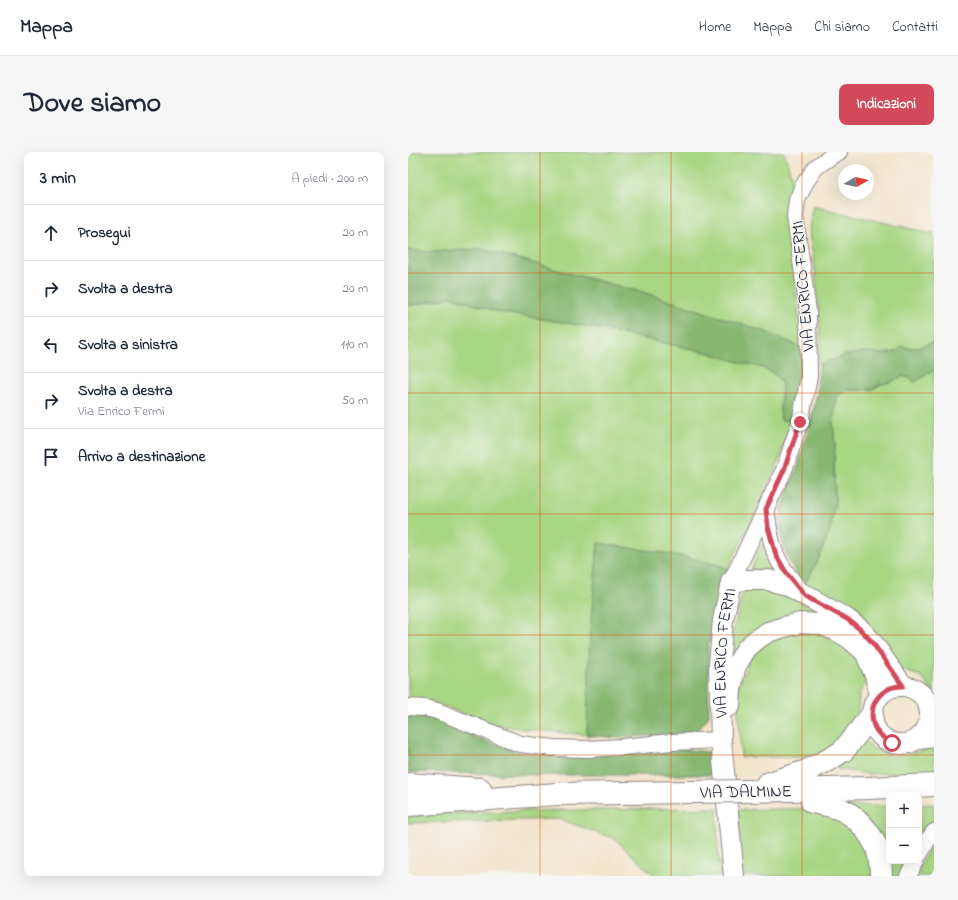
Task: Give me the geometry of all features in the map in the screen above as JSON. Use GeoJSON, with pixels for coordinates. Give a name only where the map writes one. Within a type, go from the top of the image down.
{"type":"FeatureCollection","features":[{"type":"Feature","properties":{"kind":"highway"},"geometry":{"type":"LineString","coordinates":[[745,791],[804,772],[843,751],[875,706]]}},
{"type":"Feature","properties":{"kind":"highway"},"geometry":{"type":"LineString","coordinates":[[408,784],[557,794]]}},
{"type":"Feature","properties":{"kind":"highway","name":"VIA DALMINE"},"geometry":{"type":"LineString","coordinates":[[557,794],[745,791],[934,785]]}},
{"type":"Feature","properties":{"kind":"highway"},"geometry":{"type":"LineString","coordinates":[[745,791],[769,801],[812,802],[825,800],[886,798]]}},
{"type":"Feature","properties":{"kind":"highway"},"geometry":{"type":"LineString","coordinates":[[408,805],[557,794]]}},
{"type":"Feature","properties":{"kind":"highway"},"geometry":{"type":"LineString","coordinates":[[922,798],[934,798]]}},
{"type":"Feature","properties":{"kind":"highway"},"geometry":{"type":"LineString","coordinates":[[812,802],[843,810],[856,818],[868,832],[877,849],[881,876]]}},
{"type":"Feature","properties":{"kind":"street","name":"VIA ENRICO FERMI"},"geometry":{"type":"LineString","coordinates":[[734,876],[721,740],[719,664],[723,620],[731,582],[784,470],[800,422],[809,377],[808,312],[795,216],[797,200],[805,183],[816,167],[839,152]]}},
{"type":"Feature","properties":{"kind":"street"},"geometry":{"type":"LineString","coordinates":[[766,509],[768,527],[776,555],[787,574],[805,596]]}},
{"type":"Feature","properties":{"kind":"street"},"geometry":{"type":"LineString","coordinates":[[731,582],[744,580],[768,580],[787,585],[847,619],[861,630],[872,642],[903,686]]}},
{"type":"Feature","properties":{"kind":"street"},"geometry":{"type":"LineString","coordinates":[[408,707],[425,708],[437,711],[520,744],[554,748],[587,749],[672,742],[721,740],[729,713],[735,668],[746,649],[768,632],[784,626],[800,623],[819,624],[850,639],[865,652],[875,675],[875,706],[873,724],[884,739],[892,743],[901,744],[934,739]]}},
{"type":"Feature","properties":{"kind":"street"},"geometry":{"type":"LineString","coordinates":[[875,706],[885,690],[894,686],[912,688],[919,692],[925,699],[931,711],[928,725],[924,732],[918,738],[910,742]]}},
{"type":"Feature","properties":{"kind":"street"},"geometry":{"type":"LineString","coordinates":[[922,849],[926,841],[934,832]]}},
{"type":"Feature","properties":{"kind":"street"},"geometry":{"type":"LineString","coordinates":[[908,876],[914,864]]}},
{"type":"Feature","properties":{"kind":"green space"},"geometry":{"type":"Polygon","coordinates":[[[408,152],[784,152],[792,178],[787,207],[803,348],[766,332],[642,292],[481,249],[432,252],[408,250],[408,152]]]}},
{"type":"Feature","properties":{"kind":"green space"},"geometry":{"type":"Polygon","coordinates":[[[813,206],[929,233],[934,232],[934,342],[918,347],[902,347],[896,352],[881,354],[868,352],[845,355],[819,365],[820,329],[815,268],[809,233],[813,206]]]}},
{"type":"Feature","properties":{"kind":"green space"},"geometry":{"type":"Polygon","coordinates":[[[481,249],[642,292],[766,332],[803,348],[802,373],[792,420],[781,420],[780,409],[782,384],[776,375],[763,368],[706,352],[586,326],[498,312],[452,297],[408,306],[408,250],[432,252],[481,249]]]}},
{"type":"Feature","properties":{"kind":"green space"},"geometry":{"type":"Polygon","coordinates":[[[452,297],[498,312],[586,326],[706,352],[763,368],[776,375],[782,384],[780,409],[781,420],[792,420],[775,472],[728,569],[715,564],[680,556],[598,544],[587,735],[524,729],[493,724],[431,702],[408,700],[408,306],[452,297]]]}},
{"type":"Feature","properties":{"kind":"green space"},"geometry":{"type":"Polygon","coordinates":[[[934,342],[934,371],[929,372],[920,379],[914,382],[910,378],[902,376],[891,382],[881,384],[873,389],[848,390],[838,395],[833,425],[835,444],[835,500],[830,531],[817,563],[804,585],[793,570],[785,551],[780,531],[780,521],[781,512],[798,466],[813,413],[817,392],[819,365],[845,355],[868,352],[881,354],[896,352],[901,347],[918,347],[934,342]]]}},
{"type":"Feature","properties":{"kind":"green space"},"geometry":{"type":"Polygon","coordinates":[[[934,371],[934,694],[921,676],[897,669],[804,585],[817,563],[830,531],[835,500],[835,444],[833,425],[838,395],[848,390],[872,389],[902,376],[910,378],[914,382],[929,372],[934,371]]]}},
{"type":"Feature","properties":{"kind":"green space"},"geometry":{"type":"Polygon","coordinates":[[[763,542],[770,562],[777,573],[765,570],[751,570],[763,542]]]}},
{"type":"Feature","properties":{"kind":"green space"},"geometry":{"type":"Polygon","coordinates":[[[598,543],[680,556],[728,569],[708,647],[709,715],[699,728],[689,733],[618,738],[587,735],[590,630],[598,543]]]}},
{"type":"Feature","properties":{"kind":"green space"},"geometry":{"type":"Polygon","coordinates":[[[760,587],[788,596],[827,614],[806,617],[729,670],[732,636],[743,592],[745,589],[760,587]]]}},
{"type":"Feature","properties":{"kind":"green space"},"geometry":{"type":"Polygon","coordinates":[[[813,629],[854,649],[869,679],[859,693],[858,711],[851,730],[824,755],[803,757],[741,757],[737,691],[750,657],[770,638],[813,629]]]}},
{"type":"Feature","properties":{"kind":"green space"},"geometry":{"type":"Polygon","coordinates":[[[408,714],[443,721],[484,741],[519,752],[540,755],[572,756],[670,748],[710,752],[711,775],[538,775],[408,772],[408,714]]]}},
{"type":"Feature","properties":{"kind":"green space"},"geometry":{"type":"Polygon","coordinates":[[[864,739],[872,748],[893,756],[934,749],[934,772],[868,774],[837,769],[864,739]]]}},
{"type":"Feature","properties":{"kind":"green space"},"geometry":{"type":"Polygon","coordinates":[[[934,804],[934,827],[922,842],[922,828],[922,805],[934,804]]]}},
{"type":"Feature","properties":{"kind":"green space"},"geometry":{"type":"Polygon","coordinates":[[[848,806],[886,806],[886,864],[910,864],[904,876],[889,876],[848,806]]]}},
{"type":"Feature","properties":{"kind":"green space"},"geometry":{"type":"Polygon","coordinates":[[[717,808],[718,856],[722,876],[655,876],[615,839],[559,819],[408,823],[408,817],[433,814],[516,811],[717,808]]]}},
{"type":"Feature","properties":{"kind":"green space"},"geometry":{"type":"Polygon","coordinates":[[[821,808],[856,824],[878,876],[741,876],[738,810],[821,808]]]}},
{"type":"Feature","properties":{"kind":"green space"},"geometry":{"type":"Polygon","coordinates":[[[934,841],[934,876],[914,876],[934,841]]]}},
{"type":"Feature","properties":{"kind":"route"},"geometry":{"type":"LineString","coordinates":[[800,422],[784,470],[766,509],[771,540],[776,555],[787,574],[805,596],[847,619],[861,630],[872,642],[903,686],[894,686],[885,690],[879,696],[872,708],[873,724],[884,739],[892,743]]}}]}
